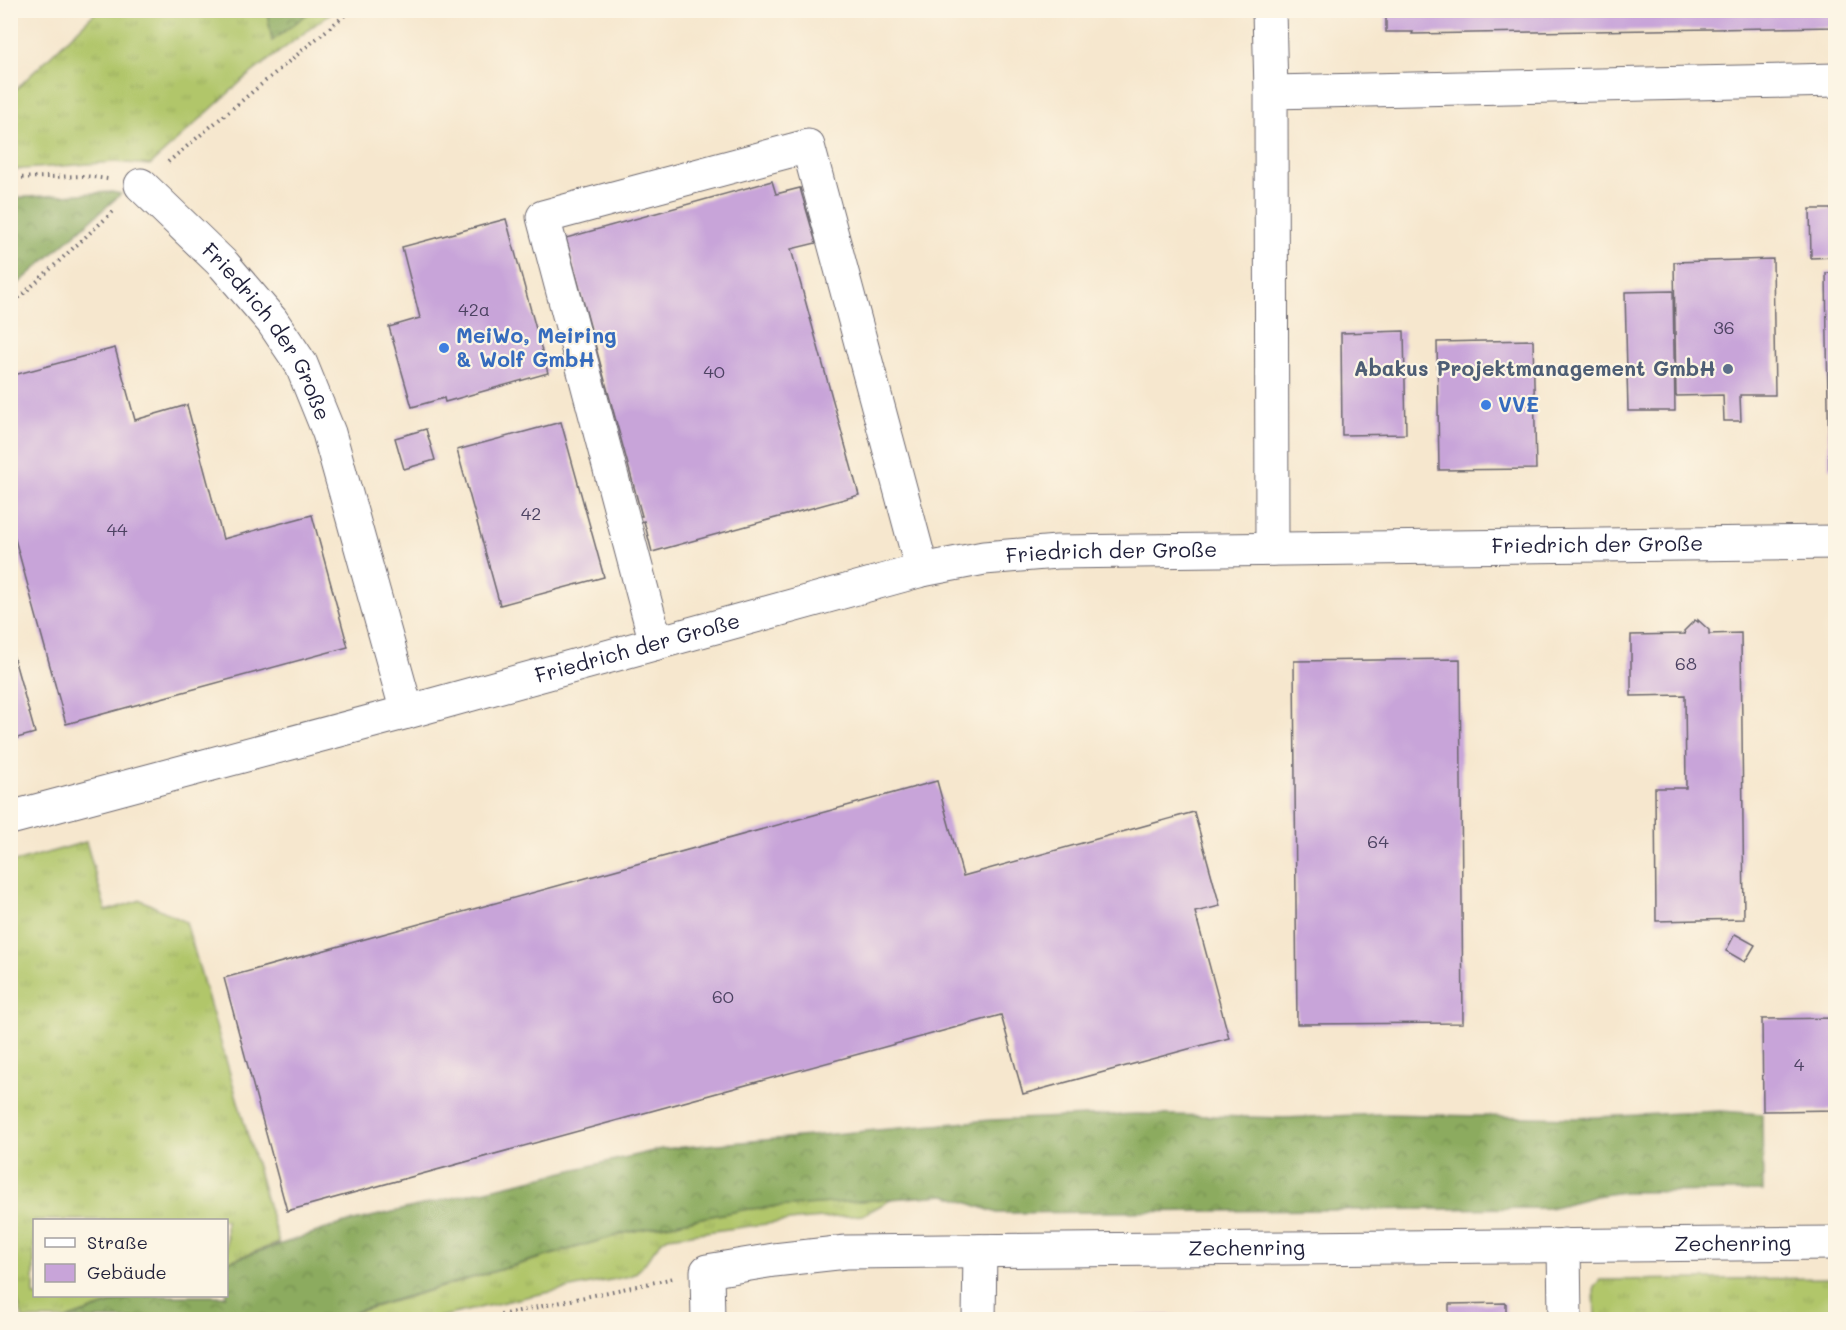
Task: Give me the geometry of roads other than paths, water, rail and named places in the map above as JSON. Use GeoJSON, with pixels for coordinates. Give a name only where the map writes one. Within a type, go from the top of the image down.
{"type":"FeatureCollection","features":[{"type":"Feature","properties":{"kind":"street"},"geometry":{"type":"LineString","coordinates":[[1269,10],[1272,549]]}},
{"type":"Feature","properties":{"kind":"street"},"geometry":{"type":"LineString","coordinates":[[1270,92],[1836,80]]}},
{"type":"Feature","properties":{"kind":"street"},"geometry":{"type":"LineString","coordinates":[[657,643],[543,217],[808,146],[922,570]]}},
{"type":"Feature","properties":{"kind":"street","name":"Friedrich der Große"},"geometry":{"type":"LineString","coordinates":[[141,185],[224,265],[272,321],[301,364],[329,433],[407,712]]}},
{"type":"Feature","properties":{"kind":"street","name":"Friedrich der Große"},"geometry":{"type":"LineString","coordinates":[[10,818],[407,712],[922,570],[984,558],[1057,552],[1836,542]]}},
{"type":"Feature","properties":{"kind":"street","name":"Zechenring"},"geometry":{"type":"LineString","coordinates":[[708,1320],[707,1271],[774,1260],[846,1252],[1836,1243]]}},
{"type":"Feature","properties":{"kind":"street"},"geometry":{"type":"LineString","coordinates":[[1564,1245],[1565,1320]]}},
{"type":"Feature","properties":{"kind":"street"},"geometry":{"type":"LineString","coordinates":[[979,1320],[980,1251]]}},
{"type":"Feature","properties":{"kind":"place","name":"MeiWo, Meiring & Wolf GmbH"},"geometry":{"type":"Point","coordinates":[444,348]}},
{"type":"Feature","properties":{"kind":"place","name":"Abakus Projektmanagement GmbH"},"geometry":{"type":"Point","coordinates":[1728,369]}},
{"type":"Feature","properties":{"kind":"place","name":"VVE"},"geometry":{"type":"Point","coordinates":[1486,405]}}]}
